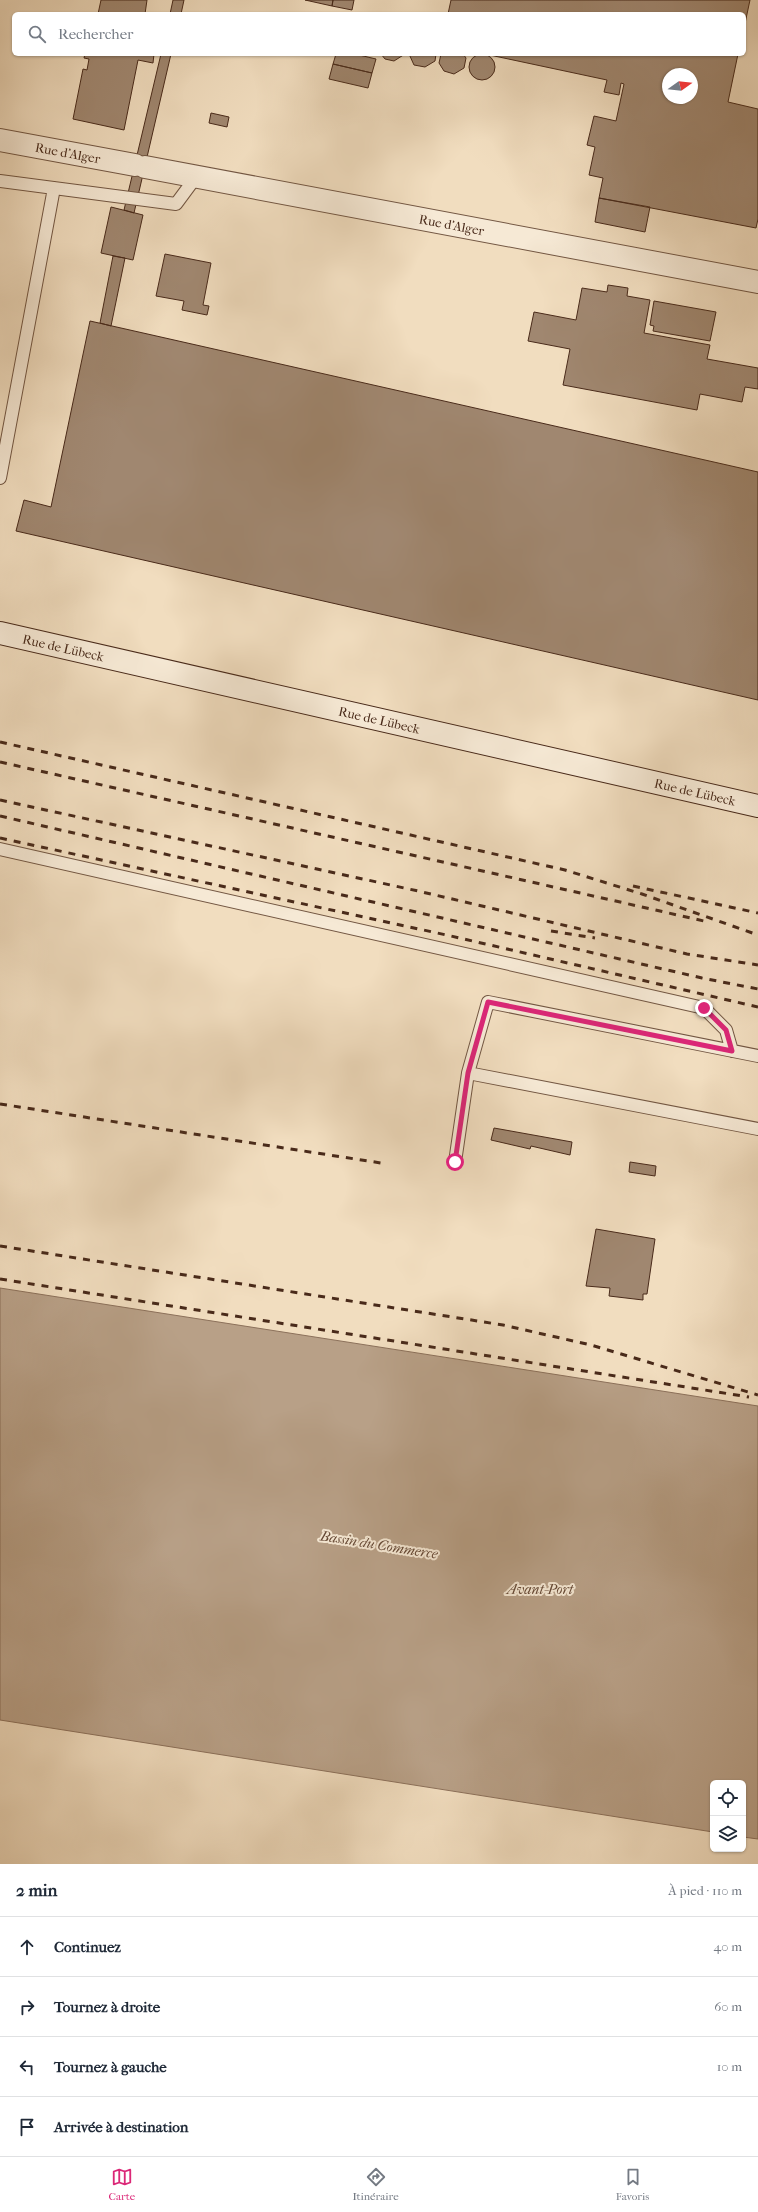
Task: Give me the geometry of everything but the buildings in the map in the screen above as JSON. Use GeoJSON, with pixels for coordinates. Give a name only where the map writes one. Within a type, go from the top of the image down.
{"type":"FeatureCollection","features":[{"type":"Feature","properties":{"kind":"main road","name":"Rue d'Alger"},"geometry":{"type":"LineString","coordinates":[[0,140],[758,282]]}},
{"type":"Feature","properties":{"kind":"main road","name":"Rue de Lübeck"},"geometry":{"type":"LineString","coordinates":[[0,633],[758,806]]}},
{"type":"Feature","properties":{"kind":"lane"},"geometry":{"type":"LineString","coordinates":[[0,181],[176,204],[196,177]]}},
{"type":"Feature","properties":{"kind":"lane"},"geometry":{"type":"LineString","coordinates":[[0,478],[54,188]]}},
{"type":"Feature","properties":{"kind":"lane"},"geometry":{"type":"LineString","coordinates":[[0,849],[704,1008],[726,1030],[732,1051]]}},
{"type":"Feature","properties":{"kind":"lane"},"geometry":{"type":"LineString","coordinates":[[455,1162],[468,1073],[488,1002],[758,1056]]}},
{"type":"Feature","properties":{"kind":"lane"},"geometry":{"type":"LineString","coordinates":[[468,1073],[758,1129]]}},
{"type":"Feature","properties":{"kind":"water","name":"Avant-Port"},"geometry":{"type":"Polygon","coordinates":[[[0,1288],[758,1406],[758,1839],[746,1837],[746,1780],[710,1780],[710,1832],[0,1720],[0,1288]]]}},
{"type":"Feature","properties":{"kind":"railway"},"geometry":{"type":"LineString","coordinates":[[0,742],[565,870],[642,894],[758,935]]}},
{"type":"Feature","properties":{"kind":"railway"},"geometry":{"type":"LineString","coordinates":[[0,762],[704,921]]}},
{"type":"Feature","properties":{"kind":"railway"},"geometry":{"type":"LineString","coordinates":[[0,800],[418,891],[687,954],[758,965]]}},
{"type":"Feature","properties":{"kind":"railway"},"geometry":{"type":"LineString","coordinates":[[0,816],[702,978],[758,989]]}},
{"type":"Feature","properties":{"kind":"railway"},"geometry":{"type":"LineString","coordinates":[[0,838],[451,936],[758,1007]]}},
{"type":"Feature","properties":{"kind":"railway"},"geometry":{"type":"LineString","coordinates":[[633,886],[758,913]]}},
{"type":"Feature","properties":{"kind":"railway"},"geometry":{"type":"LineString","coordinates":[[551,931],[595,938]]}},
{"type":"Feature","properties":{"kind":"railway"},"geometry":{"type":"LineString","coordinates":[[0,1104],[381,1163]]}},
{"type":"Feature","properties":{"kind":"railway"},"geometry":{"type":"LineString","coordinates":[[0,1246],[503,1325],[591,1345],[758,1395]]}},
{"type":"Feature","properties":{"kind":"railway"},"geometry":{"type":"LineString","coordinates":[[0,1279],[749,1397]]}},
{"type":"Feature","properties":{"kind":"route"},"geometry":{"type":"LineString","coordinates":[[455,1162],[468,1073],[488,1002],[732,1051],[726,1030],[704,1008]]}},
{"type":"Feature","properties":{"kind":"water label","name":"Bassin du Commerce"},"geometry":{"type":"Point","coordinates":[379,1545]}}]}
